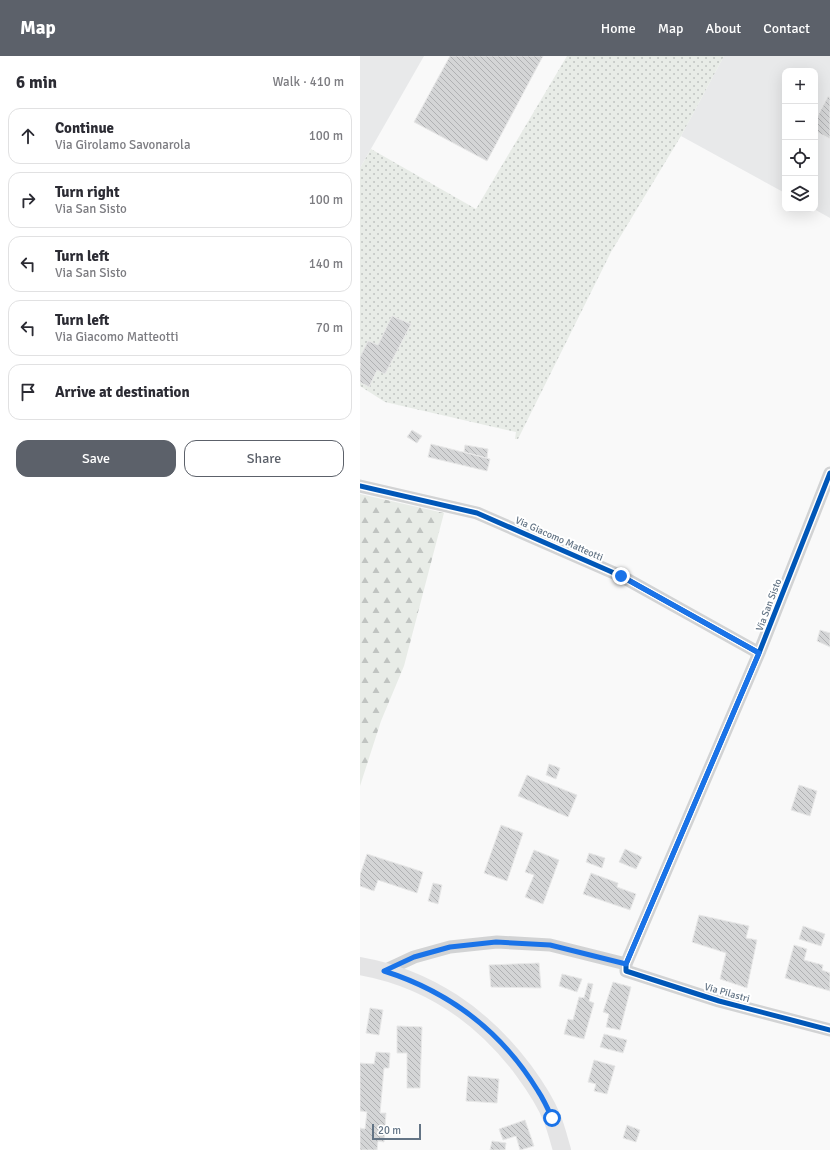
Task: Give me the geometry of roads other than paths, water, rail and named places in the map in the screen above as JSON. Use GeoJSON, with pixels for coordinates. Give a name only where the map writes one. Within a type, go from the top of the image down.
{"type":"FeatureCollection","features":[{"type":"Feature","properties":{"kind":"street","name":"Via San Sisto"},"geometry":{"type":"LineString","coordinates":[[626,964],[759,653],[830,472]]}},
{"type":"Feature","properties":{"kind":"street","name":"Via Giacomo Matteotti"},"geometry":{"type":"LineString","coordinates":[[360,486],[477,513],[621,576],[759,653]]}},
{"type":"Feature","properties":{"kind":"street"},"geometry":{"type":"LineString","coordinates":[[384,971],[414,957],[450,947],[496,942],[550,945],[626,964]]}},
{"type":"Feature","properties":{"kind":"street","name":"Via Pilastri"},"geometry":{"type":"LineString","coordinates":[[626,964],[626,971],[719,1001],[830,1030]]}},
{"type":"Feature","properties":{"kind":"street"},"geometry":{"type":"LineString","coordinates":[[360,966],[407,978],[445,997],[477,1019],[515,1059],[538,1091],[552,1118],[562,1150]]}}]}
